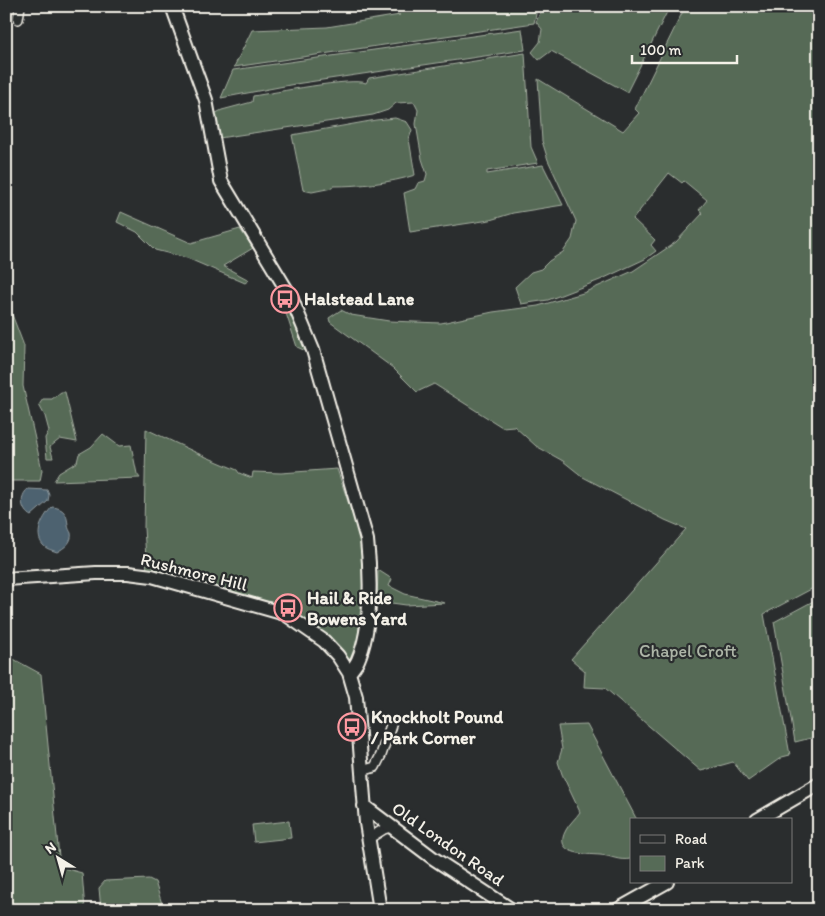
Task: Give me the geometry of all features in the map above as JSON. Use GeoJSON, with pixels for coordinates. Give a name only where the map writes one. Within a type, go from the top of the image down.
{"type":"FeatureCollection","features":[{"type":"Feature","properties":{"kind":"street"},"geometry":{"type":"LineString","coordinates":[[18,20],[20,6]]}},
{"type":"Feature","properties":{"kind":"street"},"geometry":{"type":"LineString","coordinates":[[172,6],[206,100],[221,181],[291,297],[313,350],[367,540],[370,565],[366,631],[358,661],[349,673]]}},
{"type":"Feature","properties":{"kind":"street","name":"Rushmore Hill"},"geometry":{"type":"LineString","coordinates":[[6,580],[96,573],[128,573],[152,576],[285,614],[324,641],[338,656],[349,673],[356,697],[364,806],[380,910]]}},
{"type":"Feature","properties":{"kind":"street"},"geometry":{"type":"LineString","coordinates":[[362,771],[375,767],[391,725]]}},
{"type":"Feature","properties":{"kind":"street"},"geometry":{"type":"LineString","coordinates":[[760,818],[819,784]]}},
{"type":"Feature","properties":{"kind":"street","name":"Old London Road"},"geometry":{"type":"LineString","coordinates":[[364,806],[458,876],[512,910]]}},
{"type":"Feature","properties":{"kind":"street"},"geometry":{"type":"LineString","coordinates":[[368,839],[390,827]]}},
{"type":"Feature","properties":{"kind":"street"},"geometry":{"type":"LineString","coordinates":[[617,910],[663,884]]}},
{"type":"Feature","properties":{"kind":"green space"},"geometry":{"type":"Polygon","coordinates":[[[378,6],[535,6],[536,14],[534,23],[234,67],[252,30],[327,27],[400,15],[393,11],[376,14],[378,6]]]}},
{"type":"Feature","properties":{"kind":"green space"},"geometry":{"type":"Polygon","coordinates":[[[543,6],[670,6],[627,92],[551,51],[539,60],[532,52],[540,42],[542,29],[536,22],[543,6]]]}},
{"type":"Feature","properties":{"kind":"green space","name":"Chapel Croft"},"geometry":{"type":"Polygon","coordinates":[[[691,6],[819,6],[819,585],[764,614],[790,755],[782,757],[748,781],[733,762],[701,771],[605,688],[584,687],[585,671],[571,659],[686,529],[583,477],[563,461],[536,446],[514,426],[502,427],[434,384],[417,392],[393,368],[330,322],[329,318],[341,310],[351,315],[389,321],[441,323],[493,312],[538,306],[583,293],[633,271],[676,242],[703,213],[699,210],[707,200],[684,181],[682,183],[669,173],[633,219],[655,240],[651,245],[656,251],[645,259],[600,280],[548,300],[521,304],[515,287],[531,272],[541,269],[563,252],[572,239],[576,221],[548,160],[542,141],[538,79],[623,131],[639,113],[635,109],[684,9],[689,9],[691,6]]]}},
{"type":"Feature","properties":{"kind":"green space"},"geometry":{"type":"Polygon","coordinates":[[[522,29],[525,50],[295,84],[221,98],[233,70],[522,29]]]}},
{"type":"Feature","properties":{"kind":"green space"},"geometry":{"type":"Polygon","coordinates":[[[525,53],[531,147],[538,163],[487,171],[487,174],[543,165],[563,205],[513,213],[490,220],[410,232],[404,193],[415,189],[418,183],[425,181],[427,174],[422,159],[416,124],[418,110],[414,102],[396,103],[388,110],[373,115],[219,138],[214,114],[252,102],[253,96],[345,82],[366,83],[369,78],[525,53]]]}},
{"type":"Feature","properties":{"kind":"green space"},"geometry":{"type":"Polygon","coordinates":[[[395,118],[407,122],[412,130],[409,139],[415,175],[375,184],[333,186],[332,188],[312,192],[303,190],[292,135],[395,118]]]}},
{"type":"Feature","properties":{"kind":"green space"},"geometry":{"type":"Polygon","coordinates":[[[121,212],[191,243],[240,229],[253,248],[223,266],[249,280],[245,283],[187,258],[155,250],[137,232],[117,222],[121,212]]]}},
{"type":"Feature","properties":{"kind":"green space"},"geometry":{"type":"Polygon","coordinates":[[[6,287],[8,304],[24,346],[23,386],[42,470],[40,481],[6,481],[6,287]]]}},
{"type":"Feature","properties":{"kind":"green space"},"geometry":{"type":"Polygon","coordinates":[[[282,301],[290,301],[308,352],[297,347],[282,301]]]}},
{"type":"Feature","properties":{"kind":"green space"},"geometry":{"type":"Polygon","coordinates":[[[61,392],[65,392],[77,442],[60,439],[50,447],[53,458],[47,458],[45,438],[49,431],[45,416],[39,405],[43,399],[52,399],[61,392]]]}},
{"type":"Feature","properties":{"kind":"green space"},"geometry":{"type":"Polygon","coordinates":[[[146,429],[252,478],[253,472],[281,473],[337,469],[361,540],[365,564],[357,647],[352,658],[347,663],[286,606],[147,573],[144,528],[146,429]]]}},
{"type":"Feature","properties":{"kind":"green space"},"geometry":{"type":"Polygon","coordinates":[[[103,434],[119,446],[131,445],[137,474],[140,478],[54,481],[59,473],[77,462],[79,454],[91,447],[103,434]]]}},
{"type":"Feature","properties":{"kind":"green space"},"geometry":{"type":"Polygon","coordinates":[[[378,570],[392,579],[389,586],[405,594],[445,603],[406,605],[377,601],[378,570]]]}},
{"type":"Feature","properties":{"kind":"green space"},"geometry":{"type":"Polygon","coordinates":[[[819,598],[818,747],[815,737],[795,742],[774,622],[819,598]]]}},
{"type":"Feature","properties":{"kind":"green space"},"geometry":{"type":"Polygon","coordinates":[[[6,655],[41,674],[60,867],[82,873],[85,910],[6,910],[6,655]]]}},
{"type":"Feature","properties":{"kind":"green space"},"geometry":{"type":"Polygon","coordinates":[[[587,725],[636,818],[630,818],[630,859],[573,852],[563,844],[566,830],[580,812],[558,762],[562,749],[558,726],[587,725]]]}},
{"type":"Feature","properties":{"kind":"green space"},"geometry":{"type":"Polygon","coordinates":[[[289,821],[291,838],[254,842],[252,825],[289,821]]]}},
{"type":"Feature","properties":{"kind":"green space"},"geometry":{"type":"Polygon","coordinates":[[[149,879],[155,882],[164,910],[101,910],[99,888],[105,881],[149,879]]]}},
{"type":"Feature","properties":{"kind":"water"},"geometry":{"type":"Polygon","coordinates":[[[28,489],[47,490],[49,495],[48,501],[31,516],[25,511],[22,503],[23,495],[28,489]]]}},
{"type":"Feature","properties":{"kind":"water"},"geometry":{"type":"Polygon","coordinates":[[[52,507],[64,512],[71,533],[69,542],[57,552],[44,546],[39,535],[43,520],[52,507]]]}},
{"type":"Feature","properties":{"kind":"place","name":"Halstead Lane"},"geometry":{"type":"Point","coordinates":[285,299]}},
{"type":"Feature","properties":{"kind":"place","name":"Hail & Ride Bowens Yard"},"geometry":{"type":"Point","coordinates":[288,608]}},
{"type":"Feature","properties":{"kind":"place","name":"Knockholt Pound / Park Corner"},"geometry":{"type":"Point","coordinates":[352,727]}}]}
